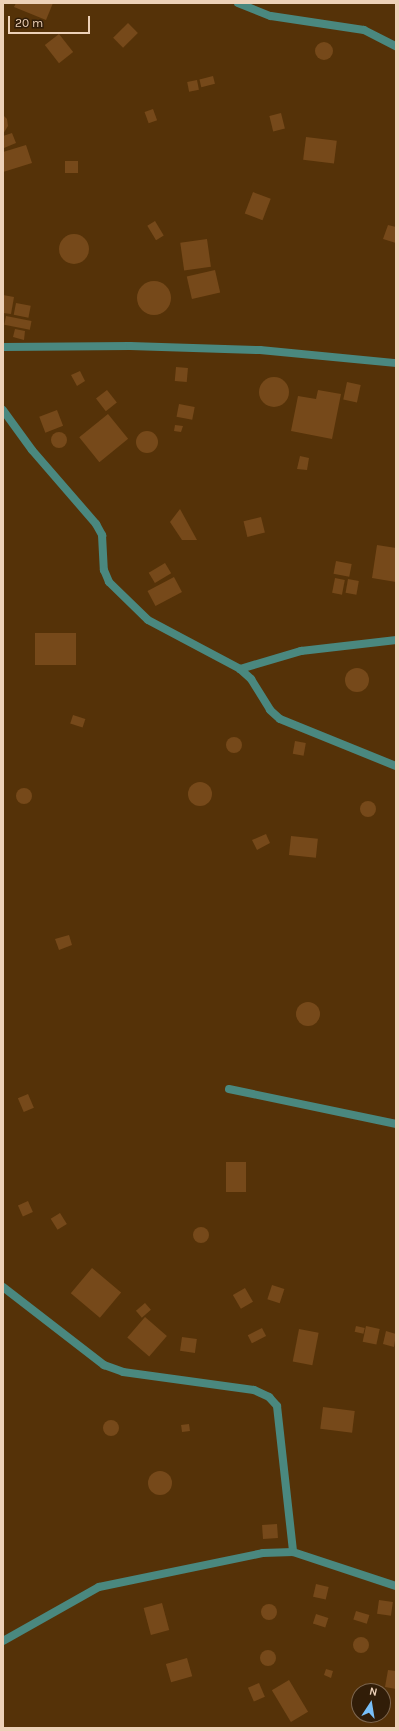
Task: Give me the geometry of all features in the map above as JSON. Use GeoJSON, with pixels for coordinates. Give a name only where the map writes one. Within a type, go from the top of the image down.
{"type":"FeatureCollection","features":[{"type":"Feature","properties":{"kind":"street"},"geometry":{"type":"LineString","coordinates":[[238,3],[271,16],[364,30],[396,46]]}},
{"type":"Feature","properties":{"kind":"street"},"geometry":{"type":"LineString","coordinates":[[3,347],[130,346],[253,350],[396,363]]}},
{"type":"Feature","properties":{"kind":"street"},"geometry":{"type":"LineString","coordinates":[[3,410],[32,450],[96,524],[102,535],[104,570],[109,582],[148,620],[240,669],[251,679],[270,710],[280,719],[396,766]]}},
{"type":"Feature","properties":{"kind":"street"},"geometry":{"type":"LineString","coordinates":[[240,669],[301,651],[396,640]]}},
{"type":"Feature","properties":{"kind":"street"},"geometry":{"type":"LineString","coordinates":[[229,1089],[396,1124]]}},
{"type":"Feature","properties":{"kind":"street"},"geometry":{"type":"LineString","coordinates":[[3,1288],[104,1365],[123,1372],[254,1390],[269,1397],[277,1406],[294,1552]]}},
{"type":"Feature","properties":{"kind":"street"},"geometry":{"type":"LineString","coordinates":[[3,1641],[99,1587],[263,1553],[294,1552],[396,1586]]}},
{"type":"Feature","properties":{"kind":"building"},"geometry":{"type":"Polygon","coordinates":[[[16,3],[53,3],[46,20],[14,7],[16,3]]]}},
{"type":"Feature","properties":{"kind":"building"},"geometry":{"type":"Polygon","coordinates":[[[128,23],[138,33],[123,48],[113,38],[128,23]]]}},
{"type":"Feature","properties":{"kind":"building"},"geometry":{"type":"Polygon","coordinates":[[[59,34],[73,52],[59,63],[45,45],[59,34]]]}},
{"type":"Feature","properties":{"kind":"building"},"geometry":{"type":"Polygon","coordinates":[[[320,42],[328,42],[333,47],[331,58],[328,60],[320,60],[315,55],[315,47],[320,42]]]}},
{"type":"Feature","properties":{"kind":"building"},"geometry":{"type":"Polygon","coordinates":[[[213,76],[215,84],[201,87],[199,79],[213,76]]]}},
{"type":"Feature","properties":{"kind":"building"},"geometry":{"type":"Polygon","coordinates":[[[197,80],[199,90],[189,92],[187,82],[197,80]]]}},
{"type":"Feature","properties":{"kind":"building"},"geometry":{"type":"Polygon","coordinates":[[[153,109],[157,120],[149,123],[145,112],[153,109]]]}},
{"type":"Feature","properties":{"kind":"building"},"geometry":{"type":"Polygon","coordinates":[[[281,113],[285,129],[273,131],[269,116],[281,113]]]}},
{"type":"Feature","properties":{"kind":"building"},"geometry":{"type":"Polygon","coordinates":[[[3,115],[7,119],[8,126],[3,134],[3,115]]]}},
{"type":"Feature","properties":{"kind":"building"},"geometry":{"type":"Polygon","coordinates":[[[12,133],[16,143],[4,148],[3,136],[12,133]]]}},
{"type":"Feature","properties":{"kind":"building"},"geometry":{"type":"Polygon","coordinates":[[[306,137],[337,141],[334,164],[303,160],[306,137]]]}},
{"type":"Feature","properties":{"kind":"building"},"geometry":{"type":"Polygon","coordinates":[[[26,145],[32,163],[3,172],[3,152],[26,145]]]}},
{"type":"Feature","properties":{"kind":"building"},"geometry":{"type":"Polygon","coordinates":[[[65,161],[78,161],[78,173],[65,173],[65,161]]]}},
{"type":"Feature","properties":{"kind":"building"},"geometry":{"type":"Polygon","coordinates":[[[253,192],[271,199],[262,220],[245,213],[253,192]]]}},
{"type":"Feature","properties":{"kind":"building"},"geometry":{"type":"Polygon","coordinates":[[[155,221],[164,236],[156,240],[147,226],[155,221]]]}},
{"type":"Feature","properties":{"kind":"building"},"geometry":{"type":"Polygon","coordinates":[[[388,225],[396,227],[396,243],[383,239],[388,225]]]}},
{"type":"Feature","properties":{"kind":"building"},"geometry":{"type":"Polygon","coordinates":[[[74,234],[85,238],[89,249],[85,260],[74,264],[63,260],[59,249],[63,238],[74,234]]]}},
{"type":"Feature","properties":{"kind":"building"},"geometry":{"type":"Polygon","coordinates":[[[207,239],[211,267],[184,270],[180,243],[207,239]]]}},
{"type":"Feature","properties":{"kind":"building"},"geometry":{"type":"Polygon","coordinates":[[[215,270],[220,292],[192,299],[187,277],[215,270]]]}},
{"type":"Feature","properties":{"kind":"building"},"geometry":{"type":"Polygon","coordinates":[[[157,281],[166,286],[170,291],[170,305],[166,310],[161,314],[151,315],[147,314],[138,305],[137,295],[138,291],[147,282],[157,281]]]}},
{"type":"Feature","properties":{"kind":"building"},"geometry":{"type":"Polygon","coordinates":[[[3,295],[14,297],[11,314],[3,313],[3,295]]]}},
{"type":"Feature","properties":{"kind":"building"},"geometry":{"type":"Polygon","coordinates":[[[16,303],[31,306],[28,318],[14,315],[16,303]]]}},
{"type":"Feature","properties":{"kind":"building"},"geometry":{"type":"Polygon","coordinates":[[[6,316],[32,321],[30,330],[4,325],[6,316]]]}},
{"type":"Feature","properties":{"kind":"building"},"geometry":{"type":"Polygon","coordinates":[[[15,329],[25,331],[24,340],[13,337],[15,329]]]}},
{"type":"Feature","properties":{"kind":"building"},"geometry":{"type":"Polygon","coordinates":[[[176,367],[188,368],[187,382],[175,381],[176,367]]]}},
{"type":"Feature","properties":{"kind":"building"},"geometry":{"type":"Polygon","coordinates":[[[80,371],[85,381],[77,386],[71,375],[80,371]]]}},
{"type":"Feature","properties":{"kind":"building"},"geometry":{"type":"Polygon","coordinates":[[[274,377],[284,382],[289,392],[284,402],[274,407],[264,402],[259,392],[264,382],[274,377]]]}},
{"type":"Feature","properties":{"kind":"building"},"geometry":{"type":"Polygon","coordinates":[[[347,382],[361,385],[357,403],[343,400],[347,382]]]}},
{"type":"Feature","properties":{"kind":"building"},"geometry":{"type":"Polygon","coordinates":[[[107,390],[117,403],[106,411],[96,399],[107,390]]]}},
{"type":"Feature","properties":{"kind":"building"},"geometry":{"type":"Polygon","coordinates":[[[318,390],[341,394],[332,439],[291,431],[298,396],[316,399],[318,390]]]}},
{"type":"Feature","properties":{"kind":"building"},"geometry":{"type":"Polygon","coordinates":[[[179,404],[195,407],[192,420],[177,417],[179,404]]]}},
{"type":"Feature","properties":{"kind":"building"},"geometry":{"type":"Polygon","coordinates":[[[57,410],[63,426],[45,433],[39,417],[57,410]]]}},
{"type":"Feature","properties":{"kind":"building"},"geometry":{"type":"Polygon","coordinates":[[[108,414],[128,439],[99,462],[79,437],[108,414]]]}},
{"type":"Feature","properties":{"kind":"building"},"geometry":{"type":"Polygon","coordinates":[[[175,425],[183,426],[181,432],[174,431],[175,425]]]}},
{"type":"Feature","properties":{"kind":"building"},"geometry":{"type":"Polygon","coordinates":[[[147,431],[155,434],[158,442],[155,450],[147,453],[139,450],[136,442],[139,434],[147,431]]]}},
{"type":"Feature","properties":{"kind":"building"},"geometry":{"type":"Polygon","coordinates":[[[56,432],[62,432],[67,437],[65,446],[62,448],[56,448],[51,443],[51,437],[56,432]]]}},
{"type":"Feature","properties":{"kind":"building"},"geometry":{"type":"Polygon","coordinates":[[[300,456],[309,458],[307,470],[297,469],[300,456]]]}},
{"type":"Feature","properties":{"kind":"building"},"geometry":{"type":"Polygon","coordinates":[[[180,509],[197,540],[182,540],[170,522],[180,509]]]}},
{"type":"Feature","properties":{"kind":"building"},"geometry":{"type":"Polygon","coordinates":[[[261,517],[265,533],[247,537],[244,521],[261,517]]]}},
{"type":"Feature","properties":{"kind":"building"},"geometry":{"type":"Polygon","coordinates":[[[377,545],[396,548],[396,582],[372,578],[377,545]]]}},
{"type":"Feature","properties":{"kind":"building"},"geometry":{"type":"Polygon","coordinates":[[[336,561],[352,564],[349,577],[334,574],[336,561]]]}},
{"type":"Feature","properties":{"kind":"building"},"geometry":{"type":"Polygon","coordinates":[[[165,563],[171,573],[155,583],[149,573],[165,563]]]}},
{"type":"Feature","properties":{"kind":"building"},"geometry":{"type":"Polygon","coordinates":[[[174,577],[182,592],[155,606],[148,591],[174,577]]]}},
{"type":"Feature","properties":{"kind":"building"},"geometry":{"type":"Polygon","coordinates":[[[335,578],[345,580],[342,595],[332,593],[335,578]]]}},
{"type":"Feature","properties":{"kind":"building"},"geometry":{"type":"Polygon","coordinates":[[[348,579],[359,581],[356,595],[346,593],[348,579]]]}},
{"type":"Feature","properties":{"kind":"building"},"geometry":{"type":"Polygon","coordinates":[[[35,633],[76,633],[76,665],[35,665],[35,633]]]}},
{"type":"Feature","properties":{"kind":"building"},"geometry":{"type":"Polygon","coordinates":[[[357,668],[366,671],[369,680],[366,689],[357,692],[348,689],[345,680],[348,671],[357,668]]]}},
{"type":"Feature","properties":{"kind":"building"},"geometry":{"type":"Polygon","coordinates":[[[73,715],[85,719],[83,728],[70,724],[73,715]]]}},
{"type":"Feature","properties":{"kind":"building"},"geometry":{"type":"Polygon","coordinates":[[[234,737],[240,739],[242,745],[240,751],[234,753],[228,751],[226,745],[228,739],[234,737]]]}},
{"type":"Feature","properties":{"kind":"building"},"geometry":{"type":"Polygon","coordinates":[[[295,741],[306,743],[304,756],[293,754],[295,741]]]}},
{"type":"Feature","properties":{"kind":"building"},"geometry":{"type":"Polygon","coordinates":[[[200,782],[209,785],[212,794],[209,803],[200,806],[191,803],[188,794],[191,785],[200,782]]]}},
{"type":"Feature","properties":{"kind":"building"},"geometry":{"type":"Polygon","coordinates":[[[24,788],[30,790],[32,796],[30,802],[24,804],[18,802],[16,796],[18,790],[24,788]]]}},
{"type":"Feature","properties":{"kind":"building"},"geometry":{"type":"Polygon","coordinates":[[[368,801],[374,803],[376,809],[374,815],[368,817],[362,815],[360,809],[362,803],[368,801]]]}},
{"type":"Feature","properties":{"kind":"building"},"geometry":{"type":"Polygon","coordinates":[[[266,834],[270,843],[257,850],[252,840],[266,834]]]}},
{"type":"Feature","properties":{"kind":"building"},"geometry":{"type":"Polygon","coordinates":[[[291,836],[318,839],[316,858],[289,855],[291,836]]]}},
{"type":"Feature","properties":{"kind":"building"},"geometry":{"type":"Polygon","coordinates":[[[69,935],[72,945],[59,950],[55,939],[69,935]]]}},
{"type":"Feature","properties":{"kind":"building"},"geometry":{"type":"Polygon","coordinates":[[[308,1002],[317,1005],[320,1014],[317,1023],[308,1026],[299,1023],[296,1014],[299,1005],[308,1002]]]}},
{"type":"Feature","properties":{"kind":"building"},"geometry":{"type":"Polygon","coordinates":[[[28,1094],[34,1108],[24,1112],[18,1098],[28,1094]]]}},
{"type":"Feature","properties":{"kind":"building"},"geometry":{"type":"Polygon","coordinates":[[[226,1162],[246,1162],[246,1192],[226,1192],[226,1162]]]}},
{"type":"Feature","properties":{"kind":"building"},"geometry":{"type":"Polygon","coordinates":[[[28,1201],[33,1212],[23,1216],[18,1205],[28,1201]]]}},
{"type":"Feature","properties":{"kind":"building"},"geometry":{"type":"Polygon","coordinates":[[[60,1213],[67,1224],[58,1230],[51,1219],[60,1213]]]}},
{"type":"Feature","properties":{"kind":"building"},"geometry":{"type":"Polygon","coordinates":[[[201,1227],[207,1229],[209,1235],[207,1241],[201,1243],[195,1241],[193,1235],[195,1229],[201,1227]]]}},
{"type":"Feature","properties":{"kind":"building"},"geometry":{"type":"Polygon","coordinates":[[[92,1268],[121,1292],[100,1318],[71,1293],[92,1268]]]}},
{"type":"Feature","properties":{"kind":"building"},"geometry":{"type":"Polygon","coordinates":[[[272,1285],[284,1289],[280,1303],[267,1299],[272,1285]]]}},
{"type":"Feature","properties":{"kind":"building"},"geometry":{"type":"Polygon","coordinates":[[[245,1288],[253,1302],[241,1309],[233,1295],[245,1288]]]}},
{"type":"Feature","properties":{"kind":"building"},"geometry":{"type":"Polygon","coordinates":[[[145,1303],[151,1310],[142,1318],[136,1311],[145,1303]]]}},
{"type":"Feature","properties":{"kind":"building"},"geometry":{"type":"Polygon","coordinates":[[[145,1317],[167,1336],[149,1356],[127,1337],[145,1317]]]}},
{"type":"Feature","properties":{"kind":"building"},"geometry":{"type":"Polygon","coordinates":[[[356,1326],[365,1328],[363,1334],[355,1332],[356,1326]]]}},
{"type":"Feature","properties":{"kind":"building"},"geometry":{"type":"Polygon","coordinates":[[[366,1326],[380,1329],[376,1345],[363,1342],[366,1326]]]}},
{"type":"Feature","properties":{"kind":"building"},"geometry":{"type":"Polygon","coordinates":[[[262,1328],[266,1336],[252,1343],[248,1335],[262,1328]]]}},
{"type":"Feature","properties":{"kind":"building"},"geometry":{"type":"Polygon","coordinates":[[[299,1329],[319,1333],[312,1365],[293,1361],[299,1329]]]}},
{"type":"Feature","properties":{"kind":"building"},"geometry":{"type":"Polygon","coordinates":[[[386,1331],[396,1334],[394,1347],[383,1344],[386,1331]]]}},
{"type":"Feature","properties":{"kind":"building"},"geometry":{"type":"Polygon","coordinates":[[[182,1337],[197,1339],[195,1353],[180,1351],[182,1337]]]}},
{"type":"Feature","properties":{"kind":"building"},"geometry":{"type":"Polygon","coordinates":[[[323,1407],[355,1411],[352,1433],[320,1429],[323,1407]]]}},
{"type":"Feature","properties":{"kind":"building"},"geometry":{"type":"Polygon","coordinates":[[[111,1420],[117,1422],[119,1428],[117,1434],[111,1436],[105,1434],[103,1428],[105,1422],[111,1420]]]}},
{"type":"Feature","properties":{"kind":"building"},"geometry":{"type":"Polygon","coordinates":[[[189,1424],[190,1431],[182,1432],[181,1425],[189,1424]]]}},
{"type":"Feature","properties":{"kind":"building"},"geometry":{"type":"Polygon","coordinates":[[[160,1471],[169,1474],[172,1483],[169,1492],[160,1495],[151,1492],[148,1483],[151,1474],[160,1471]]]}},
{"type":"Feature","properties":{"kind":"building"},"geometry":{"type":"Polygon","coordinates":[[[277,1524],[278,1538],[263,1539],[262,1525],[277,1524]]]}},
{"type":"Feature","properties":{"kind":"building"},"geometry":{"type":"Polygon","coordinates":[[[316,1584],[329,1587],[326,1600],[313,1597],[316,1584]]]}},
{"type":"Feature","properties":{"kind":"building"},"geometry":{"type":"Polygon","coordinates":[[[379,1600],[393,1602],[391,1616],[377,1614],[379,1600]]]}},
{"type":"Feature","properties":{"kind":"building"},"geometry":{"type":"Polygon","coordinates":[[[162,1603],[169,1630],[151,1635],[144,1608],[162,1603]]]}},
{"type":"Feature","properties":{"kind":"building"},"geometry":{"type":"Polygon","coordinates":[[[269,1604],[275,1606],[277,1612],[275,1618],[269,1620],[263,1618],[261,1612],[263,1606],[269,1604]]]}},
{"type":"Feature","properties":{"kind":"building"},"geometry":{"type":"Polygon","coordinates":[[[356,1611],[369,1615],[367,1624],[353,1620],[356,1611]]]}},
{"type":"Feature","properties":{"kind":"building"},"geometry":{"type":"Polygon","coordinates":[[[316,1614],[328,1618],[325,1628],[313,1624],[316,1614]]]}},
{"type":"Feature","properties":{"kind":"building"},"geometry":{"type":"Polygon","coordinates":[[[361,1637],[367,1639],[369,1645],[367,1651],[361,1653],[355,1651],[353,1645],[355,1639],[361,1637]]]}},
{"type":"Feature","properties":{"kind":"building"},"geometry":{"type":"Polygon","coordinates":[[[268,1650],[274,1652],[276,1658],[274,1664],[268,1666],[262,1664],[260,1658],[262,1652],[268,1650]]]}},
{"type":"Feature","properties":{"kind":"building"},"geometry":{"type":"Polygon","coordinates":[[[187,1658],[192,1676],[171,1682],[166,1664],[187,1658]]]}},
{"type":"Feature","properties":{"kind":"building"},"geometry":{"type":"Polygon","coordinates":[[[326,1669],[333,1671],[331,1678],[324,1675],[326,1669]]]}},
{"type":"Feature","properties":{"kind":"building"},"geometry":{"type":"Polygon","coordinates":[[[388,1670],[396,1671],[396,1689],[391,1688],[391,1683],[386,1683],[388,1670]]]}},
{"type":"Feature","properties":{"kind":"building"},"geometry":{"type":"Polygon","coordinates":[[[289,1680],[308,1712],[291,1722],[272,1690],[289,1680]]]}},
{"type":"Feature","properties":{"kind":"building"},"geometry":{"type":"Polygon","coordinates":[[[259,1683],[265,1697],[254,1701],[248,1688],[259,1683]]]}}]}
